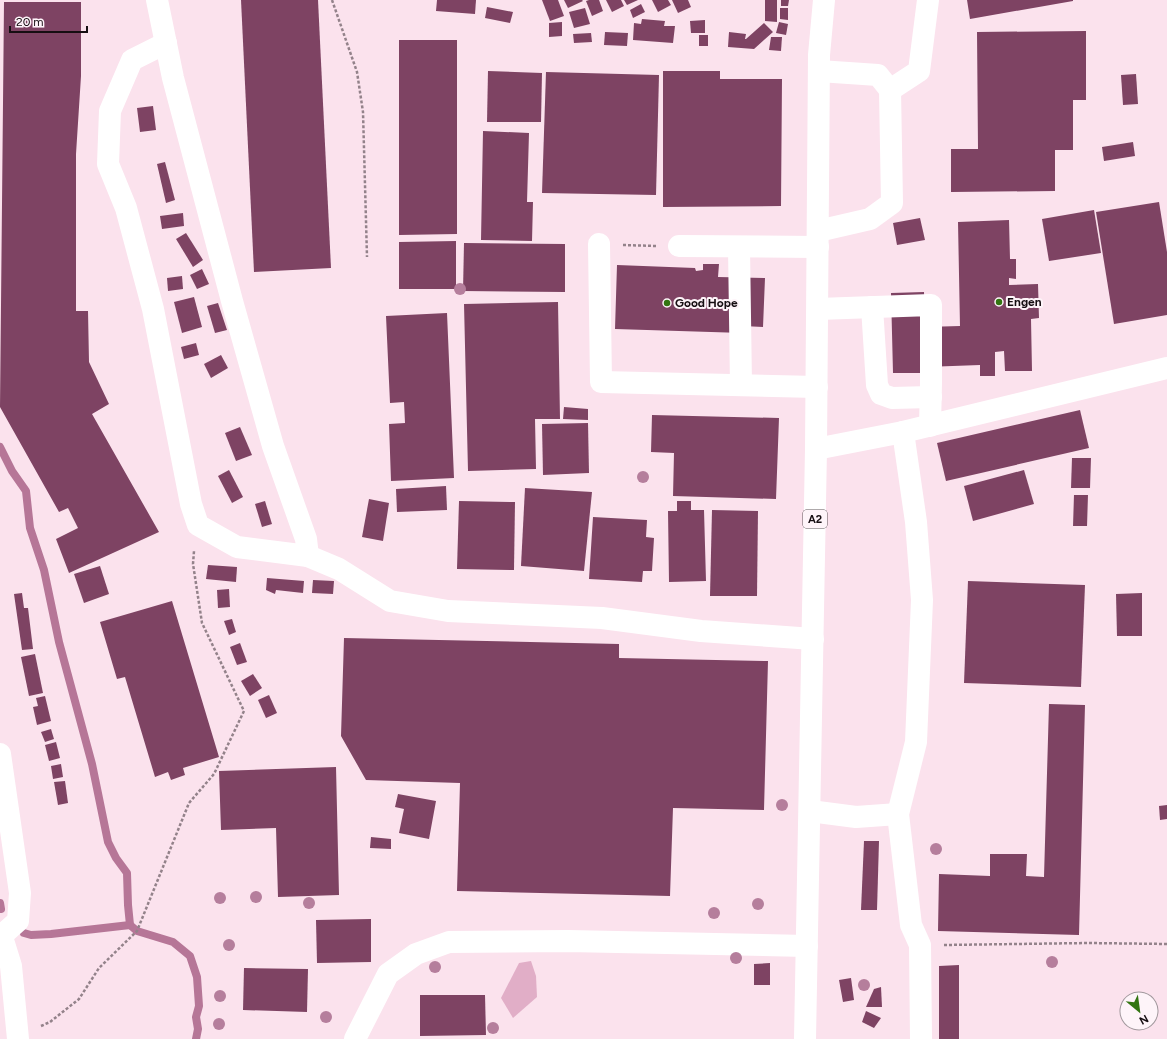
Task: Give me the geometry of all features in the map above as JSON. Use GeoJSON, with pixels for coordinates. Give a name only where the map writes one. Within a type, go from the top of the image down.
{"type":"FeatureCollection","features":[{"type":"Feature","properties":{"kind":"street"},"geometry":{"type":"LineString","coordinates":[[157,0],[173,78],[239,324],[273,446],[306,539],[308,556]]}},
{"type":"Feature","properties":{"kind":"street","name":"A2"},"geometry":{"type":"LineString","coordinates":[[805,1039],[817,386],[819,55],[824,0]]}},
{"type":"Feature","properties":{"kind":"street"},"geometry":{"type":"LineString","coordinates":[[890,90],[919,71],[928,0]]}},
{"type":"Feature","properties":{"kind":"street"},"geometry":{"type":"LineString","coordinates":[[166,43],[132,60],[110,111],[108,164],[126,208],[153,309],[191,504],[198,525],[237,547],[308,556],[339,569],[390,600],[448,611],[602,618],[701,631],[813,639]]}},
{"type":"Feature","properties":{"kind":"street"},"geometry":{"type":"LineString","coordinates":[[679,246],[740,247],[818,239],[870,219],[892,203],[890,90],[878,74],[819,71]]}},
{"type":"Feature","properties":{"kind":"street"},"geometry":{"type":"LineString","coordinates":[[599,244],[601,382],[817,386]]}},
{"type":"Feature","properties":{"kind":"street"},"geometry":{"type":"LineString","coordinates":[[740,247],[741,385]]}},
{"type":"Feature","properties":{"kind":"street"},"geometry":{"type":"LineString","coordinates":[[818,309],[931,305],[930,426]]}},
{"type":"Feature","properties":{"kind":"street"},"geometry":{"type":"LineString","coordinates":[[872,307],[877,385],[881,394],[892,398],[931,397]]}},
{"type":"Feature","properties":{"kind":"street"},"geometry":{"type":"LineString","coordinates":[[816,449],[930,426],[1167,368]]}},
{"type":"Feature","properties":{"kind":"street"},"geometry":{"type":"LineString","coordinates":[[903,432],[916,522],[922,600],[916,742],[898,814],[911,925],[920,945],[921,1039]]}},
{"type":"Feature","properties":{"kind":"street"},"geometry":{"type":"LineString","coordinates":[[0,754],[20,893],[18,921],[1,937],[11,966],[18,1039]]}},
{"type":"Feature","properties":{"kind":"street"},"geometry":{"type":"LineString","coordinates":[[810,811],[856,817],[898,814]]}},
{"type":"Feature","properties":{"kind":"street"},"geometry":{"type":"LineString","coordinates":[[355,1039],[388,974],[416,954],[448,942],[568,940],[807,946]]}},
{"type":"Feature","properties":{"kind":"path"},"geometry":{"type":"LineString","coordinates":[[332,0],[357,72],[363,112],[367,257]]}},
{"type":"Feature","properties":{"kind":"path"},"geometry":{"type":"LineString","coordinates":[[599,244],[679,246]]}},
{"type":"Feature","properties":{"kind":"path"},"geometry":{"type":"LineString","coordinates":[[18,1039],[50,1022],[79,999],[99,968],[137,931],[189,803],[214,774],[244,711],[202,623],[193,564],[198,525]]}},
{"type":"Feature","properties":{"kind":"path"},"geometry":{"type":"LineString","coordinates":[[920,945],[1088,943],[1167,944]]}},
{"type":"Feature","properties":{"kind":"shaded area"},"geometry":{"type":"Polygon","coordinates":[[[531,961],[536,976],[537,997],[513,1018],[501,998],[519,963],[531,961]]]}},
{"type":"Feature","properties":{"kind":"building"},"geometry":{"type":"Polygon","coordinates":[[[241,0],[318,0],[331,268],[254,272],[241,0]]]}},
{"type":"Feature","properties":{"kind":"building"},"geometry":{"type":"Polygon","coordinates":[[[437,0],[476,0],[475,14],[436,11],[437,0]]]}},
{"type":"Feature","properties":{"kind":"building"},"geometry":{"type":"Polygon","coordinates":[[[542,0],[558,0],[564,16],[550,21],[542,0]]]}},
{"type":"Feature","properties":{"kind":"building"},"geometry":{"type":"Polygon","coordinates":[[[564,0],[582,0],[583,1],[568,8],[564,0]]]}},
{"type":"Feature","properties":{"kind":"building"},"geometry":{"type":"Polygon","coordinates":[[[599,0],[603,11],[592,16],[586,1],[599,0]]]}},
{"type":"Feature","properties":{"kind":"building"},"geometry":{"type":"Polygon","coordinates":[[[606,0],[621,0],[624,6],[612,12],[606,0]]]}},
{"type":"Feature","properties":{"kind":"building"},"geometry":{"type":"Polygon","coordinates":[[[624,0],[638,0],[627,5],[624,0]]]}},
{"type":"Feature","properties":{"kind":"building"},"geometry":{"type":"Polygon","coordinates":[[[652,0],[668,0],[671,5],[658,12],[652,0]]]}},
{"type":"Feature","properties":{"kind":"building"},"geometry":{"type":"Polygon","coordinates":[[[672,0],[688,0],[691,7],[678,13],[672,0]]]}},
{"type":"Feature","properties":{"kind":"building"},"geometry":{"type":"Polygon","coordinates":[[[765,0],[777,0],[777,22],[765,21],[765,0]]]}},
{"type":"Feature","properties":{"kind":"building"},"geometry":{"type":"Polygon","coordinates":[[[781,0],[789,0],[788,6],[781,6],[781,0]]]}},
{"type":"Feature","properties":{"kind":"building"},"geometry":{"type":"Polygon","coordinates":[[[967,0],[1073,0],[1073,1],[970,19],[967,0]]]}},
{"type":"Feature","properties":{"kind":"building"},"geometry":{"type":"Polygon","coordinates":[[[4,2],[81,2],[81,76],[76,154],[76,311],[88,311],[89,362],[109,404],[92,414],[159,532],[69,573],[56,539],[78,528],[68,508],[59,512],[0,407],[4,2]]]}},
{"type":"Feature","properties":{"kind":"building"},"geometry":{"type":"Polygon","coordinates":[[[641,4],[645,12],[633,18],[630,10],[641,4]]]}},
{"type":"Feature","properties":{"kind":"building"},"geometry":{"type":"Polygon","coordinates":[[[487,7],[513,12],[510,23],[485,18],[487,7]]]}},
{"type":"Feature","properties":{"kind":"building"},"geometry":{"type":"Polygon","coordinates":[[[585,8],[590,24],[574,28],[569,12],[585,8]]]}},
{"type":"Feature","properties":{"kind":"building"},"geometry":{"type":"Polygon","coordinates":[[[780,8],[788,8],[788,20],[780,19],[780,8]]]}},
{"type":"Feature","properties":{"kind":"building"},"geometry":{"type":"Polygon","coordinates":[[[642,19],[665,21],[664,26],[675,26],[673,43],[633,40],[634,23],[641,24],[642,19]]]}},
{"type":"Feature","properties":{"kind":"building"},"geometry":{"type":"Polygon","coordinates":[[[705,20],[705,33],[691,33],[690,21],[705,20]]]}},
{"type":"Feature","properties":{"kind":"building"},"geometry":{"type":"Polygon","coordinates":[[[562,22],[562,36],[549,37],[549,23],[562,22]]]}},
{"type":"Feature","properties":{"kind":"building"},"geometry":{"type":"Polygon","coordinates":[[[779,22],[788,24],[786,35],[776,33],[779,22]]]}},
{"type":"Feature","properties":{"kind":"building"},"geometry":{"type":"Polygon","coordinates":[[[764,23],[773,32],[754,49],[728,47],[729,32],[746,34],[746,39],[764,23]]]}},
{"type":"Feature","properties":{"kind":"building"},"geometry":{"type":"Polygon","coordinates":[[[1086,31],[1086,100],[1073,100],[1073,150],[1055,150],[1055,191],[951,192],[951,149],[978,149],[977,32],[1086,31]]]}},
{"type":"Feature","properties":{"kind":"building"},"geometry":{"type":"Polygon","coordinates":[[[605,32],[628,33],[627,46],[604,45],[605,32]]]}},
{"type":"Feature","properties":{"kind":"building"},"geometry":{"type":"Polygon","coordinates":[[[591,33],[592,42],[574,43],[573,34],[591,33]]]}},
{"type":"Feature","properties":{"kind":"building"},"geometry":{"type":"Polygon","coordinates":[[[699,35],[708,35],[708,46],[699,46],[699,35]]]}},
{"type":"Feature","properties":{"kind":"building"},"geometry":{"type":"Polygon","coordinates":[[[771,37],[782,37],[781,51],[769,50],[771,37]]]}},
{"type":"Feature","properties":{"kind":"building"},"geometry":{"type":"Polygon","coordinates":[[[399,40],[457,40],[457,234],[399,235],[399,40]]]}},
{"type":"Feature","properties":{"kind":"building"},"geometry":{"type":"Polygon","coordinates":[[[488,71],[542,73],[541,122],[487,122],[488,71]]]}},
{"type":"Feature","properties":{"kind":"building"},"geometry":{"type":"Polygon","coordinates":[[[663,71],[720,71],[720,79],[782,79],[781,206],[663,207],[663,71]]]}},
{"type":"Feature","properties":{"kind":"building"},"geometry":{"type":"Polygon","coordinates":[[[546,72],[659,75],[656,195],[542,193],[546,72]]]}},
{"type":"Feature","properties":{"kind":"building"},"geometry":{"type":"Polygon","coordinates":[[[1136,74],[1138,104],[1123,105],[1121,75],[1136,74]]]}},
{"type":"Feature","properties":{"kind":"building"},"geometry":{"type":"Polygon","coordinates":[[[153,106],[156,130],[140,132],[137,108],[153,106]]]}},
{"type":"Feature","properties":{"kind":"building"},"geometry":{"type":"Polygon","coordinates":[[[483,131],[529,133],[527,202],[533,202],[532,241],[481,240],[483,131]]]}},
{"type":"Feature","properties":{"kind":"building"},"geometry":{"type":"Polygon","coordinates":[[[1133,142],[1135,156],[1104,161],[1102,147],[1133,142]]]}},
{"type":"Feature","properties":{"kind":"building"},"geometry":{"type":"Polygon","coordinates":[[[165,162],[175,200],[166,203],[157,164],[165,162]]]}},
{"type":"Feature","properties":{"kind":"building"},"geometry":{"type":"Polygon","coordinates":[[[1159,202],[1167,252],[1167,315],[1114,324],[1096,212],[1159,202]]]}},
{"type":"Feature","properties":{"kind":"building"},"geometry":{"type":"Polygon","coordinates":[[[1094,210],[1101,253],[1049,261],[1042,219],[1094,210]]]}},
{"type":"Feature","properties":{"kind":"building"},"geometry":{"type":"Polygon","coordinates":[[[183,213],[184,226],[162,229],[160,216],[183,213]]]}},
{"type":"Feature","properties":{"kind":"building"},"geometry":{"type":"Polygon","coordinates":[[[920,218],[925,240],[897,245],[893,223],[920,218]]]}},
{"type":"Feature","properties":{"kind":"building","name":"Engen"},"geometry":{"type":"Polygon","coordinates":[[[1009,220],[1010,259],[1016,259],[1016,279],[1009,278],[1009,285],[1038,284],[1039,318],[1031,319],[1032,371],[1005,371],[1004,351],[995,352],[995,376],[980,376],[980,365],[925,367],[925,373],[893,373],[891,293],[924,292],[925,327],[960,326],[958,222],[1009,220]]]}},
{"type":"Feature","properties":{"kind":"building"},"geometry":{"type":"Polygon","coordinates":[[[186,233],[203,260],[193,267],[176,239],[186,233]]]}},
{"type":"Feature","properties":{"kind":"building"},"geometry":{"type":"Polygon","coordinates":[[[456,241],[456,289],[399,289],[399,242],[456,241]]]}},
{"type":"Feature","properties":{"kind":"building"},"geometry":{"type":"Polygon","coordinates":[[[464,243],[565,244],[565,292],[463,291],[464,243]]]}},
{"type":"Feature","properties":{"kind":"building","name":"Good Hope"},"geometry":{"type":"Polygon","coordinates":[[[703,264],[719,264],[718,277],[765,278],[763,327],[743,326],[743,333],[615,329],[617,265],[695,268],[696,271],[703,270],[703,264]]]}},
{"type":"Feature","properties":{"kind":"building"},"geometry":{"type":"Polygon","coordinates":[[[202,269],[209,284],[197,289],[190,275],[202,269]]]}},
{"type":"Feature","properties":{"kind":"building"},"geometry":{"type":"Polygon","coordinates":[[[182,276],[183,289],[168,291],[167,278],[182,276]]]}},
{"type":"Feature","properties":{"kind":"building"},"geometry":{"type":"Polygon","coordinates":[[[194,297],[202,327],[182,333],[174,302],[194,297]]]}},
{"type":"Feature","properties":{"kind":"building"},"geometry":{"type":"Polygon","coordinates":[[[558,302],[560,419],[535,419],[536,469],[468,471],[464,304],[558,302]]]}},
{"type":"Feature","properties":{"kind":"building"},"geometry":{"type":"Polygon","coordinates":[[[218,303],[227,330],[215,333],[207,306],[218,303]]]}},
{"type":"Feature","properties":{"kind":"building"},"geometry":{"type":"Polygon","coordinates":[[[447,313],[454,478],[391,481],[389,424],[405,423],[404,402],[390,403],[386,316],[447,313]]]}},
{"type":"Feature","properties":{"kind":"building"},"geometry":{"type":"Polygon","coordinates":[[[196,343],[199,355],[184,359],[181,347],[196,343]]]}},
{"type":"Feature","properties":{"kind":"building"},"geometry":{"type":"Polygon","coordinates":[[[221,355],[228,368],[211,378],[204,364],[221,355]]]}},
{"type":"Feature","properties":{"kind":"building"},"geometry":{"type":"Polygon","coordinates":[[[564,407],[588,409],[588,420],[563,419],[564,407]]]}},
{"type":"Feature","properties":{"kind":"building"},"geometry":{"type":"Polygon","coordinates":[[[1080,410],[1089,448],[946,481],[937,443],[1080,410]]]}},
{"type":"Feature","properties":{"kind":"building"},"geometry":{"type":"Polygon","coordinates":[[[652,415],[779,418],[776,499],[673,496],[674,453],[651,452],[652,415]]]}},
{"type":"Feature","properties":{"kind":"building"},"geometry":{"type":"Polygon","coordinates":[[[588,423],[589,473],[543,475],[542,424],[588,423]]]}},
{"type":"Feature","properties":{"kind":"building"},"geometry":{"type":"Polygon","coordinates":[[[240,427],[252,455],[236,461],[225,433],[240,427]]]}},
{"type":"Feature","properties":{"kind":"building"},"geometry":{"type":"Polygon","coordinates":[[[1072,458],[1091,458],[1090,488],[1071,488],[1072,458]]]}},
{"type":"Feature","properties":{"kind":"building"},"geometry":{"type":"Polygon","coordinates":[[[229,470],[243,497],[232,503],[218,476],[229,470]]]}},
{"type":"Feature","properties":{"kind":"building"},"geometry":{"type":"Polygon","coordinates":[[[1024,470],[1034,504],[973,521],[964,486],[1024,470]]]}},
{"type":"Feature","properties":{"kind":"building"},"geometry":{"type":"Polygon","coordinates":[[[446,486],[447,510],[397,512],[396,489],[446,486]]]}},
{"type":"Feature","properties":{"kind":"building"},"geometry":{"type":"Polygon","coordinates":[[[525,488],[592,492],[584,571],[521,566],[525,488]]]}},
{"type":"Feature","properties":{"kind":"building"},"geometry":{"type":"Polygon","coordinates":[[[1074,495],[1088,495],[1087,526],[1073,526],[1074,495]]]}},
{"type":"Feature","properties":{"kind":"building"},"geometry":{"type":"Polygon","coordinates":[[[369,499],[389,503],[383,541],[362,537],[369,499]]]}},
{"type":"Feature","properties":{"kind":"building"},"geometry":{"type":"Polygon","coordinates":[[[265,501],[272,524],[262,527],[255,504],[265,501]]]}},
{"type":"Feature","properties":{"kind":"building"},"geometry":{"type":"Polygon","coordinates":[[[459,501],[515,502],[514,570],[457,569],[459,501]]]}},
{"type":"Feature","properties":{"kind":"building"},"geometry":{"type":"Polygon","coordinates":[[[677,501],[691,501],[691,510],[704,510],[706,581],[669,582],[668,511],[677,511],[677,501]]]}},
{"type":"Feature","properties":{"kind":"building"},"geometry":{"type":"Polygon","coordinates":[[[712,510],[758,511],[757,596],[710,596],[712,510]]]}},
{"type":"Feature","properties":{"kind":"building"},"geometry":{"type":"Polygon","coordinates":[[[593,517],[647,520],[646,537],[654,538],[652,571],[643,571],[642,582],[589,579],[593,517]]]}},
{"type":"Feature","properties":{"kind":"building"},"geometry":{"type":"Polygon","coordinates":[[[208,565],[237,567],[236,582],[206,579],[208,565]]]}},
{"type":"Feature","properties":{"kind":"building"},"geometry":{"type":"Polygon","coordinates":[[[100,566],[109,594],[84,603],[74,574],[100,566]]]}},
{"type":"Feature","properties":{"kind":"building"},"geometry":{"type":"Polygon","coordinates":[[[267,578],[304,581],[303,593],[276,590],[275,594],[266,590],[267,578]]]}},
{"type":"Feature","properties":{"kind":"building"},"geometry":{"type":"Polygon","coordinates":[[[313,580],[334,581],[333,594],[312,593],[313,580]]]}},
{"type":"Feature","properties":{"kind":"building"},"geometry":{"type":"Polygon","coordinates":[[[968,581],[1085,585],[1081,687],[964,683],[968,581]]]}},
{"type":"Feature","properties":{"kind":"building"},"geometry":{"type":"Polygon","coordinates":[[[229,589],[230,607],[218,608],[217,590],[229,589]]]}},
{"type":"Feature","properties":{"kind":"building"},"geometry":{"type":"Polygon","coordinates":[[[22,593],[24,608],[28,608],[33,649],[22,650],[14,594],[22,593]]]}},
{"type":"Feature","properties":{"kind":"building"},"geometry":{"type":"Polygon","coordinates":[[[1142,593],[1142,636],[1117,636],[1116,594],[1142,593]]]}},
{"type":"Feature","properties":{"kind":"building"},"geometry":{"type":"Polygon","coordinates":[[[172,601],[219,757],[183,768],[185,775],[171,780],[168,772],[155,777],[125,677],[117,679],[100,622],[172,601]]]}},
{"type":"Feature","properties":{"kind":"building"},"geometry":{"type":"Polygon","coordinates":[[[232,619],[236,632],[229,635],[224,621],[232,619]]]}},
{"type":"Feature","properties":{"kind":"building"},"geometry":{"type":"Polygon","coordinates":[[[344,638],[619,644],[619,658],[768,661],[764,810],[673,808],[670,896],[457,891],[460,783],[366,780],[341,736],[344,638]]]}},
{"type":"Feature","properties":{"kind":"building"},"geometry":{"type":"Polygon","coordinates":[[[240,643],[247,662],[237,665],[230,647],[240,643]]]}},
{"type":"Feature","properties":{"kind":"building"},"geometry":{"type":"Polygon","coordinates":[[[35,654],[43,693],[29,696],[21,657],[35,654]]]}},
{"type":"Feature","properties":{"kind":"building"},"geometry":{"type":"Polygon","coordinates":[[[253,674],[262,688],[250,696],[241,681],[253,674]]]}},
{"type":"Feature","properties":{"kind":"building"},"geometry":{"type":"Polygon","coordinates":[[[269,695],[277,713],[266,718],[258,700],[269,695]]]}},
{"type":"Feature","properties":{"kind":"building"},"geometry":{"type":"Polygon","coordinates":[[[45,696],[51,721],[37,725],[33,707],[38,706],[36,698],[45,696]]]}},
{"type":"Feature","properties":{"kind":"building"},"geometry":{"type":"Polygon","coordinates":[[[1049,704],[1085,705],[1079,935],[938,931],[939,874],[990,876],[990,854],[1027,854],[1026,876],[1044,877],[1049,704]]]}},
{"type":"Feature","properties":{"kind":"building"},"geometry":{"type":"Polygon","coordinates":[[[51,729],[54,739],[45,742],[41,732],[51,729]]]}},
{"type":"Feature","properties":{"kind":"building"},"geometry":{"type":"Polygon","coordinates":[[[56,742],[60,758],[49,761],[45,745],[56,742]]]}},
{"type":"Feature","properties":{"kind":"building"},"geometry":{"type":"Polygon","coordinates":[[[61,764],[63,777],[53,779],[51,766],[61,764]]]}},
{"type":"Feature","properties":{"kind":"building"},"geometry":{"type":"Polygon","coordinates":[[[336,767],[339,895],[278,897],[276,828],[221,830],[219,771],[336,767]]]}},
{"type":"Feature","properties":{"kind":"building"},"geometry":{"type":"Polygon","coordinates":[[[65,781],[68,803],[58,805],[54,782],[65,781]]]}},
{"type":"Feature","properties":{"kind":"building"},"geometry":{"type":"Polygon","coordinates":[[[398,794],[436,801],[429,839],[399,833],[404,809],[395,807],[398,794]]]}},
{"type":"Feature","properties":{"kind":"building"},"geometry":{"type":"Polygon","coordinates":[[[1167,805],[1167,819],[1160,820],[1159,806],[1167,805]]]}},
{"type":"Feature","properties":{"kind":"building"},"geometry":{"type":"Polygon","coordinates":[[[371,837],[391,839],[391,849],[370,848],[371,837]]]}},
{"type":"Feature","properties":{"kind":"building"},"geometry":{"type":"Polygon","coordinates":[[[864,841],[879,841],[877,910],[861,910],[864,841]]]}},
{"type":"Feature","properties":{"kind":"building"},"geometry":{"type":"Polygon","coordinates":[[[371,919],[371,962],[317,963],[316,920],[371,919]]]}},
{"type":"Feature","properties":{"kind":"building"},"geometry":{"type":"Polygon","coordinates":[[[770,963],[770,985],[754,985],[754,964],[770,963]]]}},
{"type":"Feature","properties":{"kind":"building"},"geometry":{"type":"Polygon","coordinates":[[[959,965],[959,1039],[939,1039],[939,966],[959,965]]]}},
{"type":"Feature","properties":{"kind":"building"},"geometry":{"type":"Polygon","coordinates":[[[244,968],[308,969],[307,1012],[243,1010],[244,968]]]}},
{"type":"Feature","properties":{"kind":"building"},"geometry":{"type":"Polygon","coordinates":[[[851,978],[854,1000],[843,1002],[839,980],[851,978]]]}},
{"type":"Feature","properties":{"kind":"building"},"geometry":{"type":"Polygon","coordinates":[[[881,987],[882,1007],[866,1007],[874,989],[881,987]]]}},
{"type":"Feature","properties":{"kind":"building"},"geometry":{"type":"Polygon","coordinates":[[[420,995],[485,995],[486,1035],[420,1036],[420,995]]]}},
{"type":"Feature","properties":{"kind":"building"},"geometry":{"type":"Polygon","coordinates":[[[866,1011],[881,1018],[874,1028],[862,1022],[866,1011]]]}},
{"type":"Feature","properties":{"kind":"waterway"},"geometry":{"type":"LineString","coordinates":[[0,447],[12,471],[26,491],[30,528],[44,570],[59,642],[92,764],[108,842],[116,858],[127,873],[130,925],[137,931],[173,942],[190,956],[197,977],[199,1006],[196,1017],[198,1029],[196,1039]]}},
{"type":"Feature","properties":{"kind":"waterway"},"geometry":{"type":"LineString","coordinates":[[0,903],[1,909]]}},
{"type":"Feature","properties":{"kind":"waterway"},"geometry":{"type":"LineString","coordinates":[[24,933],[31,935],[51,934],[130,925]]}},
{"type":"Feature","properties":{"kind":"place","name":"Engen"},"geometry":{"type":"Point","coordinates":[999,302]}},
{"type":"Feature","properties":{"kind":"place","name":"Good Hope"},"geometry":{"type":"Point","coordinates":[667,303]}}]}
